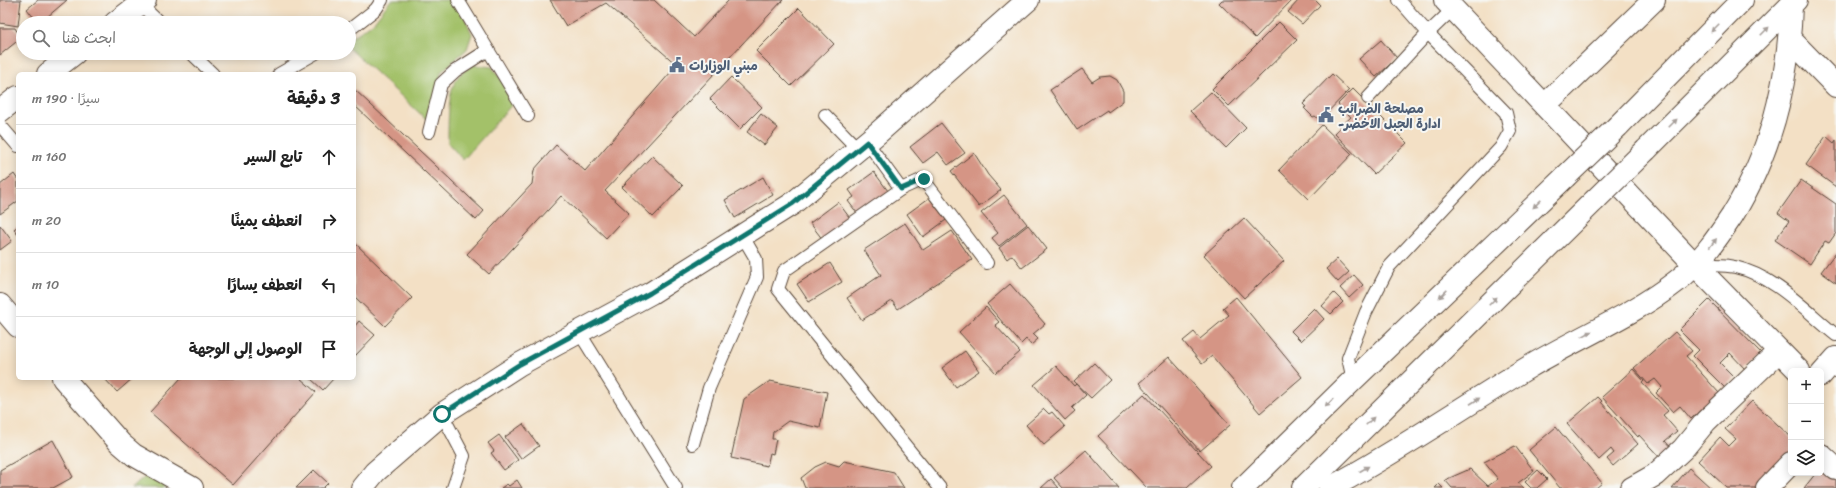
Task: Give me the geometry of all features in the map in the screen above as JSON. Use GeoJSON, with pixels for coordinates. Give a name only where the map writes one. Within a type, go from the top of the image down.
{"type":"FeatureCollection","features":[{"type":"Feature","properties":{"kind":"main road"},"geometry":{"type":"LineString","coordinates":[[362,488],[374,472],[442,414],[520,364],[650,293],[792,204],[862,146],[1028,0]]}},
{"type":"Feature","properties":{"kind":"main road"},"geometry":{"type":"LineString","coordinates":[[1545,105],[1654,0]]}},
{"type":"Feature","properties":{"kind":"main road"},"geometry":{"type":"LineString","coordinates":[[1243,488],[1353,380],[1618,126],[1742,0]]}},
{"type":"Feature","properties":{"kind":"main road"},"geometry":{"type":"LineString","coordinates":[[124,16],[142,2]]}},
{"type":"Feature","properties":{"kind":"main road"},"geometry":{"type":"LineString","coordinates":[[1330,488],[1428,431],[1544,358],[1655,296],[1696,266],[1743,198],[1761,160],[1775,121],[1780,101],[1790,39],[1793,2]]}},
{"type":"Feature","properties":{"kind":"main road"},"geometry":{"type":"LineString","coordinates":[[1303,488],[1646,150],[1793,2]]}},
{"type":"Feature","properties":{"kind":"main road"},"geometry":{"type":"LineString","coordinates":[[1449,4],[1696,266],[1796,368]]}},
{"type":"Feature","properties":{"kind":"main road"},"geometry":{"type":"LineString","coordinates":[[1790,39],[1836,86]]}},
{"type":"Feature","properties":{"kind":"main road"},"geometry":{"type":"LineString","coordinates":[[51,72],[66,60]]}},
{"type":"Feature","properties":{"kind":"main road"},"geometry":{"type":"LineString","coordinates":[[0,305],[16,324]]}},
{"type":"Feature","properties":{"kind":"main road"},"geometry":{"type":"LineString","coordinates":[[1632,488],[1655,475],[1683,449],[1706,421],[1779,351]]}},
{"type":"Feature","properties":{"kind":"main road"},"geometry":{"type":"LineString","coordinates":[[1824,372],[1836,358]]}},
{"type":"Feature","properties":{"kind":"main road"},"geometry":{"type":"LineString","coordinates":[[65,380],[120,443],[134,455],[192,488]]}},
{"type":"Feature","properties":{"kind":"main road"},"geometry":{"type":"LineString","coordinates":[[1824,459],[1836,469]]}},
{"type":"Feature","properties":{"kind":"main road"},"geometry":{"type":"LineString","coordinates":[[1767,488],[1788,466]]}},
{"type":"Feature","properties":{"kind":"lane"},"geometry":{"type":"LineString","coordinates":[[356,25],[376,9],[382,0]]}},
{"type":"Feature","properties":{"kind":"lane"},"geometry":{"type":"LineString","coordinates":[[458,0],[528,116]]}},
{"type":"Feature","properties":{"kind":"lane"},"geometry":{"type":"LineString","coordinates":[[1353,380],[1348,358],[1366,312],[1389,268],[1502,147],[1510,131],[1506,113],[1428,33],[1399,0]]}},
{"type":"Feature","properties":{"kind":"lane"},"geometry":{"type":"LineString","coordinates":[[142,2],[154,16]]}},
{"type":"Feature","properties":{"kind":"lane"},"geometry":{"type":"LineString","coordinates":[[1368,98],[1428,33],[1449,4]]}},
{"type":"Feature","properties":{"kind":"lane"},"geometry":{"type":"LineString","coordinates":[[429,132],[441,84],[456,71],[488,50]]}},
{"type":"Feature","properties":{"kind":"lane"},"geometry":{"type":"LineString","coordinates":[[198,60],[211,72]]}},
{"type":"Feature","properties":{"kind":"lane"},"geometry":{"type":"LineString","coordinates":[[283,72],[304,60]]}},
{"type":"Feature","properties":{"kind":"lane"},"geometry":{"type":"LineString","coordinates":[[825,115],[862,146],[901,189]]}},
{"type":"Feature","properties":{"kind":"lane"},"geometry":{"type":"LineString","coordinates":[[0,125],[16,144]]}},
{"type":"Feature","properties":{"kind":"lane"},"geometry":{"type":"LineString","coordinates":[[940,488],[778,289],[784,271],[901,189],[924,179],[987,263]]}},
{"type":"Feature","properties":{"kind":"lane"},"geometry":{"type":"LineString","coordinates":[[693,444],[709,388],[757,277],[756,259],[742,235]]}},
{"type":"Feature","properties":{"kind":"lane"},"geometry":{"type":"LineString","coordinates":[[1696,266],[1722,265],[1735,267],[1760,276],[1782,291],[1836,336]]}},
{"type":"Feature","properties":{"kind":"lane"},"geometry":{"type":"LineString","coordinates":[[580,332],[676,488]]}},
{"type":"Feature","properties":{"kind":"lane"},"geometry":{"type":"LineString","coordinates":[[442,414],[464,456],[453,488]]}},
{"type":"Feature","properties":{"kind":"green space"},"geometry":{"type":"Polygon","coordinates":[[[391,0],[457,0],[472,34],[467,49],[441,72],[438,98],[433,115],[426,119],[356,54],[356,35],[373,23],[391,0]]]}},
{"type":"Feature","properties":{"kind":"green space"},"geometry":{"type":"Polygon","coordinates":[[[474,65],[492,67],[516,100],[463,160],[448,143],[449,104],[452,89],[456,80],[462,72],[474,65]]]}},
{"type":"Feature","properties":{"kind":"green space"},"geometry":{"type":"Polygon","coordinates":[[[151,472],[184,488],[132,488],[151,472]]]}},
{"type":"Feature","properties":{"kind":"building"},"geometry":{"type":"Polygon","coordinates":[[[0,0],[21,0],[19,16],[16,16],[16,26],[0,23],[0,0]]]}},
{"type":"Feature","properties":{"kind":"building"},"geometry":{"type":"Polygon","coordinates":[[[38,0],[67,0],[48,16],[32,16],[27,9],[38,0]]]}},
{"type":"Feature","properties":{"kind":"building"},"geometry":{"type":"Polygon","coordinates":[[[550,0],[654,0],[694,37],[729,0],[783,0],[605,191],[629,213],[606,238],[561,196],[489,274],[467,254],[532,184],[534,170],[556,145],[585,171],[677,65],[606,3],[566,26],[550,0]]]}},
{"type":"Feature","properties":{"kind":"building"},"geometry":{"type":"Polygon","coordinates":[[[1222,0],[1292,0],[1255,38],[1219,3],[1222,0]]]}},
{"type":"Feature","properties":{"kind":"building"},"geometry":{"type":"Polygon","coordinates":[[[1299,0],[1315,0],[1320,5],[1302,24],[1288,12],[1299,0]]]}},
{"type":"Feature","properties":{"kind":"building"},"geometry":{"type":"Polygon","coordinates":[[[799,8],[834,44],[791,86],[756,51],[799,8]]]}},
{"type":"Feature","properties":{"kind":"building"},"geometry":{"type":"Polygon","coordinates":[[[1279,22],[1297,40],[1229,106],[1212,89],[1279,22]]]}},
{"type":"Feature","properties":{"kind":"building"},"geometry":{"type":"Polygon","coordinates":[[[0,28],[15,28],[16,42],[0,55],[0,28]]]}},
{"type":"Feature","properties":{"kind":"building"},"geometry":{"type":"Polygon","coordinates":[[[1381,40],[1397,58],[1376,77],[1359,59],[1381,40]]]}},
{"type":"Feature","properties":{"kind":"building"},"geometry":{"type":"Polygon","coordinates":[[[1082,69],[1092,82],[1100,77],[1110,76],[1117,80],[1123,91],[1123,101],[1108,112],[1107,110],[1077,130],[1050,90],[1082,69]]]}},
{"type":"Feature","properties":{"kind":"building"},"geometry":{"type":"Polygon","coordinates":[[[1332,74],[1349,90],[1320,120],[1315,116],[1313,117],[1304,108],[1306,107],[1303,104],[1332,74]]]}},
{"type":"Feature","properties":{"kind":"building"},"geometry":{"type":"Polygon","coordinates":[[[731,77],[762,107],[740,129],[710,99],[731,77]]]}},
{"type":"Feature","properties":{"kind":"building"},"geometry":{"type":"Polygon","coordinates":[[[1353,89],[1407,143],[1374,174],[1334,133],[1351,117],[1338,104],[1353,89]]]}},
{"type":"Feature","properties":{"kind":"building"},"geometry":{"type":"Polygon","coordinates":[[[356,91],[484,211],[476,220],[356,107],[356,91]]]}},
{"type":"Feature","properties":{"kind":"building"},"geometry":{"type":"Polygon","coordinates":[[[1211,92],[1246,128],[1226,148],[1190,111],[1211,92]]]}},
{"type":"Feature","properties":{"kind":"building"},"geometry":{"type":"Polygon","coordinates":[[[761,114],[778,128],[764,145],[747,132],[761,114]]]}},
{"type":"Feature","properties":{"kind":"building"},"geometry":{"type":"Polygon","coordinates":[[[941,123],[965,153],[948,165],[938,152],[923,163],[910,147],[941,123]]]}},
{"type":"Feature","properties":{"kind":"building"},"geometry":{"type":"Polygon","coordinates":[[[1322,125],[1352,154],[1309,199],[1279,170],[1322,125]]]}},
{"type":"Feature","properties":{"kind":"building"},"geometry":{"type":"Polygon","coordinates":[[[1826,136],[1834,143],[1836,140],[1836,187],[1806,165],[1826,136]]]}},
{"type":"Feature","properties":{"kind":"building"},"geometry":{"type":"Polygon","coordinates":[[[974,153],[988,175],[1001,190],[979,207],[951,171],[974,153]]]}},
{"type":"Feature","properties":{"kind":"building"},"geometry":{"type":"Polygon","coordinates":[[[652,156],[683,186],[653,217],[622,187],[652,156]]]}},
{"type":"Feature","properties":{"kind":"building"},"geometry":{"type":"Polygon","coordinates":[[[874,172],[891,195],[860,217],[848,201],[854,197],[849,190],[874,172]]]}},
{"type":"Feature","properties":{"kind":"building"},"geometry":{"type":"Polygon","coordinates":[[[14,174],[16,177],[16,202],[0,214],[0,185],[14,174]]]}},
{"type":"Feature","properties":{"kind":"building"},"geometry":{"type":"Polygon","coordinates":[[[763,177],[773,195],[735,218],[725,200],[763,177]]]}},
{"type":"Feature","properties":{"kind":"building"},"geometry":{"type":"Polygon","coordinates":[[[1801,180],[1836,204],[1836,233],[1829,243],[1825,241],[1810,264],[1775,240],[1789,221],[1778,213],[1801,180]]]}},
{"type":"Feature","properties":{"kind":"building"},"geometry":{"type":"Polygon","coordinates":[[[1004,195],[1027,224],[999,246],[992,238],[998,233],[981,213],[1004,195]]]}},
{"type":"Feature","properties":{"kind":"building"},"geometry":{"type":"Polygon","coordinates":[[[929,198],[946,220],[923,237],[907,214],[929,198]]]}},
{"type":"Feature","properties":{"kind":"building"},"geometry":{"type":"Polygon","coordinates":[[[838,202],[852,221],[823,240],[810,223],[838,202]]]}},
{"type":"Feature","properties":{"kind":"building"},"geometry":{"type":"Polygon","coordinates":[[[1244,218],[1284,261],[1244,298],[1204,255],[1244,218]]]}},
{"type":"Feature","properties":{"kind":"building"},"geometry":{"type":"Polygon","coordinates":[[[905,223],[923,250],[952,231],[972,260],[898,309],[892,301],[862,320],[847,298],[881,275],[864,250],[905,223]]]}},
{"type":"Feature","properties":{"kind":"building"},"geometry":{"type":"Polygon","coordinates":[[[0,225],[12,241],[0,250],[0,225]]]}},
{"type":"Feature","properties":{"kind":"building"},"geometry":{"type":"Polygon","coordinates":[[[1028,225],[1047,249],[1022,268],[1012,255],[1007,259],[999,248],[1028,225]]]}},
{"type":"Feature","properties":{"kind":"building"},"geometry":{"type":"Polygon","coordinates":[[[356,244],[412,298],[385,326],[356,298],[356,244]]]}},
{"type":"Feature","properties":{"kind":"building"},"geometry":{"type":"Polygon","coordinates":[[[1836,252],[1836,283],[1821,272],[1836,252]]]}},
{"type":"Feature","properties":{"kind":"building"},"geometry":{"type":"Polygon","coordinates":[[[1337,259],[1349,272],[1338,282],[1326,269],[1337,259]]]}},
{"type":"Feature","properties":{"kind":"building"},"geometry":{"type":"Polygon","coordinates":[[[830,263],[842,282],[809,302],[797,284],[830,263]]]}},
{"type":"Feature","properties":{"kind":"building"},"geometry":{"type":"Polygon","coordinates":[[[1354,275],[1363,285],[1349,298],[1340,288],[1354,275]]]}},
{"type":"Feature","properties":{"kind":"building"},"geometry":{"type":"Polygon","coordinates":[[[1010,284],[1045,324],[1033,334],[1038,339],[1031,345],[1026,339],[1021,344],[987,304],[1010,284]]]}},
{"type":"Feature","properties":{"kind":"building"},"geometry":{"type":"Polygon","coordinates":[[[1334,293],[1343,302],[1331,314],[1322,306],[1334,293]]]}},
{"type":"Feature","properties":{"kind":"building"},"geometry":{"type":"Polygon","coordinates":[[[1236,297],[1302,377],[1260,413],[1212,356],[1202,364],[1183,341],[1194,332],[1200,339],[1229,315],[1223,308],[1236,297]]]}},
{"type":"Feature","properties":{"kind":"building"},"geometry":{"type":"Polygon","coordinates":[[[1709,300],[1761,353],[1745,369],[1730,353],[1720,363],[1735,378],[1725,388],[1693,356],[1699,350],[1679,330],[1709,300]]]}},
{"type":"Feature","properties":{"kind":"building"},"geometry":{"type":"Polygon","coordinates":[[[986,307],[999,322],[995,325],[1020,352],[996,373],[959,332],[986,307]]]}},
{"type":"Feature","properties":{"kind":"building"},"geometry":{"type":"Polygon","coordinates":[[[1314,308],[1324,319],[1301,341],[1291,331],[1314,308]]]}},
{"type":"Feature","properties":{"kind":"building"},"geometry":{"type":"Polygon","coordinates":[[[359,321],[375,335],[356,355],[356,325],[359,321]]]}},
{"type":"Feature","properties":{"kind":"building"},"geometry":{"type":"Polygon","coordinates":[[[1675,332],[1692,351],[1686,356],[1719,393],[1691,419],[1680,406],[1673,412],[1656,393],[1662,387],[1655,379],[1648,384],[1634,368],[1675,332]]]}},
{"type":"Feature","properties":{"kind":"building"},"geometry":{"type":"Polygon","coordinates":[[[965,351],[979,371],[956,387],[942,368],[965,351]]]}},
{"type":"Feature","properties":{"kind":"building"},"geometry":{"type":"Polygon","coordinates":[[[1169,357],[1230,425],[1200,451],[1139,383],[1169,357]]]}},
{"type":"Feature","properties":{"kind":"building"},"geometry":{"type":"Polygon","coordinates":[[[1094,363],[1110,380],[1091,398],[1074,382],[1094,363]]]}},
{"type":"Feature","properties":{"kind":"building"},"geometry":{"type":"Polygon","coordinates":[[[1056,366],[1074,386],[1076,384],[1086,395],[1072,408],[1075,411],[1065,420],[1034,385],[1056,366]]]}},
{"type":"Feature","properties":{"kind":"building"},"geometry":{"type":"Polygon","coordinates":[[[1633,369],[1644,381],[1642,383],[1668,411],[1663,415],[1677,431],[1665,441],[1674,451],[1663,461],[1639,435],[1638,437],[1602,397],[1633,369]]]}},
{"type":"Feature","properties":{"kind":"building"},"geometry":{"type":"Polygon","coordinates":[[[106,380],[131,380],[117,392],[106,380]]]}},
{"type":"Feature","properties":{"kind":"building"},"geometry":{"type":"Polygon","coordinates":[[[179,380],[302,380],[316,392],[233,485],[150,412],[179,380]]]}},
{"type":"Feature","properties":{"kind":"building"},"geometry":{"type":"Polygon","coordinates":[[[312,380],[332,380],[323,390],[312,380]]]}},
{"type":"Feature","properties":{"kind":"building"},"geometry":{"type":"Polygon","coordinates":[[[770,381],[827,392],[820,428],[788,421],[773,432],[772,439],[776,439],[773,454],[770,453],[767,466],[731,458],[744,399],[770,381]]]}},
{"type":"Feature","properties":{"kind":"building"},"geometry":{"type":"Polygon","coordinates":[[[1144,394],[1211,466],[1187,488],[1147,488],[1098,436],[1144,394]]]}},
{"type":"Feature","properties":{"kind":"building"},"geometry":{"type":"Polygon","coordinates":[[[1598,397],[1638,444],[1613,466],[1607,459],[1614,453],[1611,449],[1599,460],[1567,424],[1598,397]]]}},
{"type":"Feature","properties":{"kind":"building"},"geometry":{"type":"Polygon","coordinates":[[[1752,401],[1788,434],[1788,463],[1765,488],[1727,488],[1698,461],[1720,437],[1729,446],[1736,439],[1725,429],[1752,401]]]}},
{"type":"Feature","properties":{"kind":"building"},"geometry":{"type":"Polygon","coordinates":[[[1044,409],[1049,414],[1052,412],[1065,427],[1044,445],[1026,425],[1044,409]]]}},
{"type":"Feature","properties":{"kind":"building"},"geometry":{"type":"Polygon","coordinates":[[[523,424],[539,446],[521,459],[505,437],[523,424]]]}},
{"type":"Feature","properties":{"kind":"building"},"geometry":{"type":"Polygon","coordinates":[[[1556,427],[1602,483],[1596,488],[1560,488],[1529,450],[1556,427]]]}},
{"type":"Feature","properties":{"kind":"building"},"geometry":{"type":"Polygon","coordinates":[[[499,435],[518,460],[504,470],[491,453],[494,451],[488,443],[499,435]]]}},
{"type":"Feature","properties":{"kind":"building"},"geometry":{"type":"Polygon","coordinates":[[[53,440],[73,477],[53,488],[0,488],[0,470],[53,440]]]}},
{"type":"Feature","properties":{"kind":"building"},"geometry":{"type":"Polygon","coordinates":[[[1515,446],[1534,471],[1518,483],[1524,488],[1452,488],[1445,480],[1470,469],[1488,486],[1498,479],[1484,462],[1515,446]]]}},
{"type":"Feature","properties":{"kind":"building"},"geometry":{"type":"Polygon","coordinates":[[[1086,450],[1119,488],[1063,488],[1054,478],[1086,450]]]}},
{"type":"Feature","properties":{"kind":"building"},"geometry":{"type":"Polygon","coordinates":[[[844,461],[894,472],[904,488],[805,488],[801,478],[815,467],[826,462],[839,466],[844,461]]]}},
{"type":"Feature","properties":{"kind":"building"},"geometry":{"type":"Polygon","coordinates":[[[1689,468],[1711,488],[1672,488],[1689,468]]]}},
{"type":"Feature","properties":{"kind":"building"},"geometry":{"type":"Polygon","coordinates":[[[1824,469],[1836,479],[1836,488],[1804,488],[1814,476],[1824,476],[1824,469]]]}},
{"type":"Feature","properties":{"kind":"building"},"geometry":{"type":"Polygon","coordinates":[[[314,470],[328,483],[323,488],[296,488],[314,470]]]}},
{"type":"Feature","properties":{"kind":"building"},"geometry":{"type":"Polygon","coordinates":[[[1538,470],[1547,479],[1537,488],[1531,488],[1525,482],[1538,470]]]}},
{"type":"Feature","properties":{"kind":"building"},"geometry":{"type":"Polygon","coordinates":[[[1051,479],[1059,488],[1041,488],[1051,479]]]}},
{"type":"Feature","properties":{"kind":"building"},"geometry":{"type":"Polygon","coordinates":[[[517,480],[522,488],[501,488],[507,484],[509,486],[517,480]]]}},
{"type":"Feature","properties":{"kind":"building"},"geometry":{"type":"Polygon","coordinates":[[[1439,484],[1443,488],[1435,488],[1439,484]]]}},
{"type":"Feature","properties":{"kind":"place","name":"مبني الوزارات"},"geometry":{"type":"Point","coordinates":[677,65]}},
{"type":"Feature","properties":{"kind":"place","name":"مصلحة الضرائب -ادارة الجبل الاخضر"},"geometry":{"type":"Point","coordinates":[1326,115]}},
{"type":"Feature","properties":{"kind":"route"},"geometry":{"type":"LineString","coordinates":[[442,414],[520,364],[650,293],[792,204],[867,142],[901,189],[924,179]]}}]}
